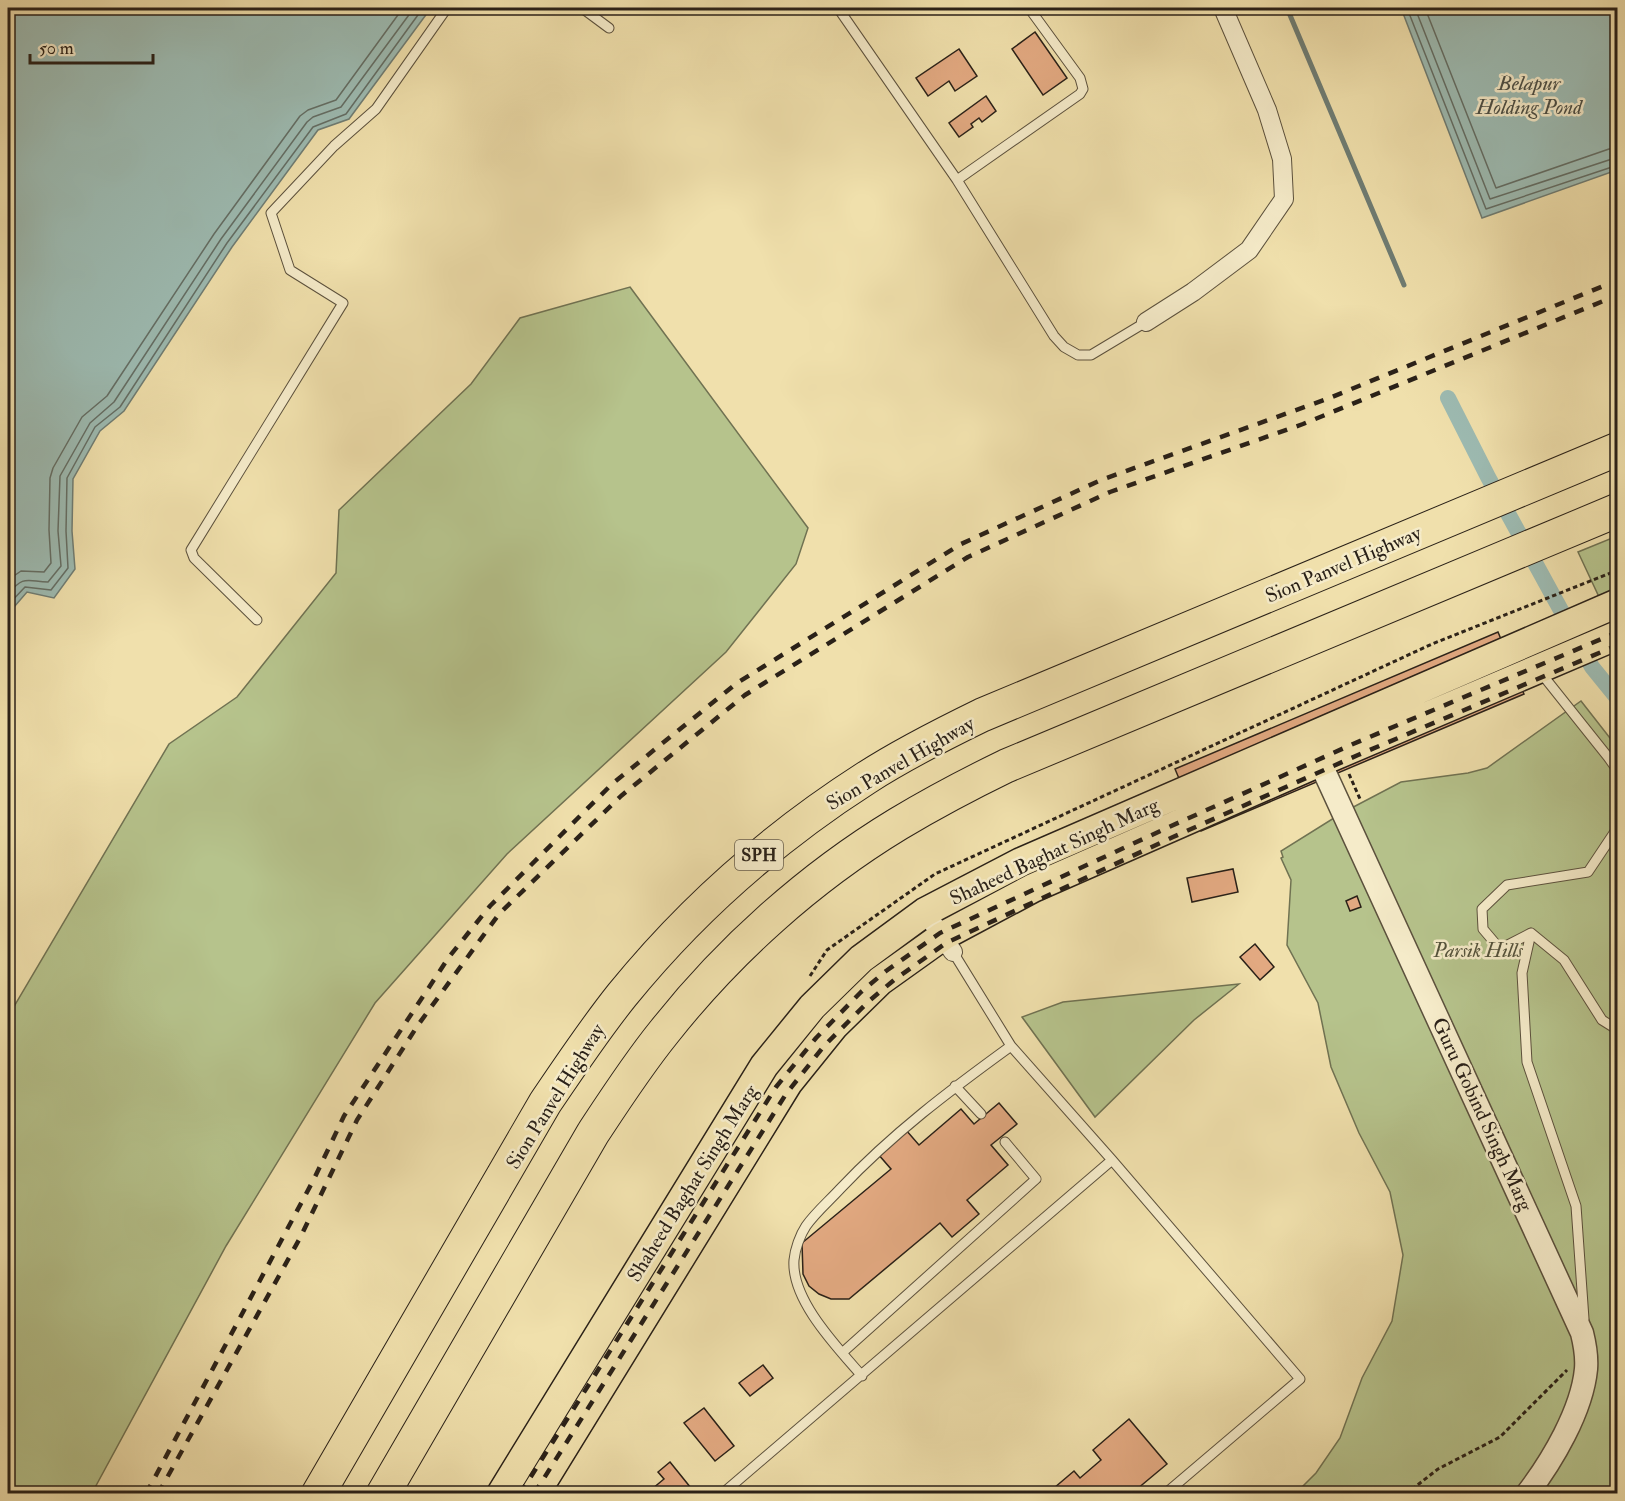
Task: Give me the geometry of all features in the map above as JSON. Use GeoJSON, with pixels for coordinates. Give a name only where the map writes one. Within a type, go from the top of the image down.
{"type":"FeatureCollection","features":[{"type":"Feature","properties":{"kind":"highway","name":"Sion Panvel Highway"},"geometry":{"type":"LineString","coordinates":[[318,1494],[545,1103],[581,1048],[664,946],[760,855],[866,777],[923,744],[982,715],[1617,449]]}},
{"type":"Feature","properties":{"kind":"highway"},"geometry":{"type":"LineString","coordinates":[[383,1494],[593,1132],[627,1081],[665,1031],[706,984],[749,939],[796,898],[845,860],[896,825],[1006,766],[1617,510]]}},
{"type":"Feature","properties":{"kind":"main road","name":"Shaheed Baghat Singh Marg"},"geometry":{"type":"LineString","coordinates":[[501,1494],[764,1066],[813,1006],[861,959],[925,912],[1021,862],[1325,756],[1532,639],[1617,603]]}},
{"type":"Feature","properties":{"kind":"main road","name":"Shaheed Baghat Singh Marg"},"geometry":{"type":"LineString","coordinates":[[536,1494],[788,1083],[834,1026],[880,981],[948,944],[1034,888],[1325,756],[1609,638]]}},
{"type":"Feature","properties":{"kind":"street"},"geometry":{"type":"LineString","coordinates":[[1146,322],[1249,250],[1284,199],[1282,159],[1267,110],[1223,8]]}},
{"type":"Feature","properties":{"kind":"street","name":"Guru Gobind Singh Marg"},"geometry":{"type":"LineString","coordinates":[[1325,756],[1582,1333],[1586,1352],[1586,1371],[1573,1414],[1544,1471],[1527,1494]]}},
{"type":"Feature","properties":{"kind":"street"},"geometry":{"type":"LineString","coordinates":[[925,912],[948,944]]}},
{"type":"Feature","properties":{"kind":"lane"},"geometry":{"type":"LineString","coordinates":[[257,620],[194,558],[191,550],[343,303],[290,270],[271,213],[334,146],[376,109],[447,8]]}},
{"type":"Feature","properties":{"kind":"lane"},"geometry":{"type":"LineString","coordinates":[[582,8],[609,28]]}},
{"type":"Feature","properties":{"kind":"lane"},"geometry":{"type":"LineString","coordinates":[[838,8],[957,180],[1054,336],[1064,347],[1078,355],[1091,355],[1146,322]]}},
{"type":"Feature","properties":{"kind":"lane"},"geometry":{"type":"LineString","coordinates":[[957,180],[1080,94],[1083,89],[1080,78],[1029,8]]}},
{"type":"Feature","properties":{"kind":"lane"},"geometry":{"type":"LineString","coordinates":[[1541,667],[1617,771]]}},
{"type":"Feature","properties":{"kind":"lane"},"geometry":{"type":"LineString","coordinates":[[1532,933],[1500,949],[1483,929],[1482,909],[1507,885],[1588,872],[1617,827]]}},
{"type":"Feature","properties":{"kind":"lane"},"geometry":{"type":"LineString","coordinates":[[1532,933],[1522,973],[1527,1062],[1576,1206],[1586,1352]]}},
{"type":"Feature","properties":{"kind":"lane"},"geometry":{"type":"LineString","coordinates":[[1532,933],[1564,960],[1602,1020],[1617,1030]]}},
{"type":"Feature","properties":{"kind":"lane"},"geometry":{"type":"LineString","coordinates":[[948,944],[1011,1046],[1300,1379],[1165,1494]]}},
{"type":"Feature","properties":{"kind":"lane"},"geometry":{"type":"LineString","coordinates":[[862,1376],[809,1309],[797,1283],[794,1261],[798,1242],[806,1226],[875,1153],[955,1086],[1011,1046]]}},
{"type":"Feature","properties":{"kind":"lane"},"geometry":{"type":"LineString","coordinates":[[955,1086],[981,1114]]}},
{"type":"Feature","properties":{"kind":"lane"},"geometry":{"type":"LineString","coordinates":[[842,1353],[1036,1179],[1005,1142]]}},
{"type":"Feature","properties":{"kind":"lane"},"geometry":{"type":"LineString","coordinates":[[722,1494],[1112,1160]]}},
{"type":"Feature","properties":{"kind":"path"},"geometry":{"type":"LineString","coordinates":[[1325,756],[1360,799]]}},
{"type":"Feature","properties":{"kind":"path"},"geometry":{"type":"LineString","coordinates":[[1406,1494],[1438,1469],[1500,1437],[1586,1352]]}},
{"type":"Feature","properties":{"kind":"green space"},"geometry":{"type":"Polygon","coordinates":[[[630,287],[808,528],[796,564],[726,652],[507,854],[375,1003],[226,1246],[92,1493],[8,1493],[8,1009],[12,1010],[169,744],[237,697],[336,573],[339,510],[471,384],[520,318],[630,287]]]}},
{"type":"Feature","properties":{"kind":"green space"},"geometry":{"type":"Polygon","coordinates":[[[1617,536],[1617,592],[1600,599],[1578,552],[1617,536]]]}},
{"type":"Feature","properties":{"kind":"green space","name":"Parsik Hills"},"geometry":{"type":"Polygon","coordinates":[[[1581,701],[1617,747],[1617,1493],[1296,1493],[1316,1473],[1340,1438],[1362,1378],[1392,1321],[1403,1255],[1390,1192],[1359,1133],[1331,1067],[1318,1003],[1287,945],[1291,880],[1281,858],[1283,857],[1281,851],[1342,813],[1401,782],[1468,773],[1487,768],[1581,701]]]}},
{"type":"Feature","properties":{"kind":"green space"},"geometry":{"type":"Polygon","coordinates":[[[1239,984],[1194,1020],[1095,1117],[1022,1017],[1063,1002],[1239,984]]]}},
{"type":"Feature","properties":{"kind":"water"},"geometry":{"type":"Polygon","coordinates":[[[8,8],[431,8],[349,119],[318,130],[232,247],[124,411],[100,431],[73,479],[72,531],[75,569],[54,598],[27,592],[8,614],[8,8]]]}},
{"type":"Feature","properties":{"kind":"water","name":"Belapur Holding Pond"},"geometry":{"type":"Polygon","coordinates":[[[1401,8],[1617,8],[1617,170],[1482,218],[1401,8]]]}},
{"type":"Feature","properties":{"kind":"building"},"geometry":{"type":"Polygon","coordinates":[[[1035,32],[1067,78],[1043,95],[1012,49],[1035,32]]]}},
{"type":"Feature","properties":{"kind":"building"},"geometry":{"type":"Polygon","coordinates":[[[959,49],[977,76],[955,91],[949,81],[928,96],[916,78],[959,49]]]}},
{"type":"Feature","properties":{"kind":"building"},"geometry":{"type":"Polygon","coordinates":[[[986,96],[996,111],[982,122],[979,118],[971,124],[973,127],[959,137],[949,123],[986,96]]]}},
{"type":"Feature","properties":{"kind":"building"},"geometry":{"type":"Polygon","coordinates":[[[1498,632],[1524,694],[1201,831],[1175,769],[1498,632]]]}},
{"type":"Feature","properties":{"kind":"building"},"geometry":{"type":"Polygon","coordinates":[[[1233,869],[1238,892],[1192,902],[1187,878],[1233,869]]]}},
{"type":"Feature","properties":{"kind":"building"},"geometry":{"type":"Polygon","coordinates":[[[1357,896],[1361,907],[1350,911],[1346,901],[1357,896]]]}},
{"type":"Feature","properties":{"kind":"building"},"geometry":{"type":"Polygon","coordinates":[[[1255,944],[1274,967],[1260,980],[1240,957],[1255,944]]]}},
{"type":"Feature","properties":{"kind":"building"},"geometry":{"type":"Polygon","coordinates":[[[999,1103],[1017,1124],[991,1145],[1008,1165],[967,1200],[979,1214],[952,1237],[940,1223],[849,1299],[831,1299],[819,1294],[809,1286],[803,1274],[802,1243],[891,1169],[878,1154],[906,1130],[919,1145],[961,1109],[974,1124],[999,1103]]]}},
{"type":"Feature","properties":{"kind":"building"},"geometry":{"type":"Polygon","coordinates":[[[763,1365],[773,1378],[750,1396],[739,1383],[763,1365]]]}},
{"type":"Feature","properties":{"kind":"building"},"geometry":{"type":"Polygon","coordinates":[[[704,1408],[734,1446],[715,1461],[684,1423],[704,1408]]]}},
{"type":"Feature","properties":{"kind":"building"},"geometry":{"type":"Polygon","coordinates":[[[1129,1419],[1167,1464],[1131,1494],[1047,1494],[1074,1471],[1080,1478],[1101,1460],[1093,1450],[1129,1419]]]}},
{"type":"Feature","properties":{"kind":"building"},"geometry":{"type":"Polygon","coordinates":[[[670,1462],[695,1493],[646,1494],[664,1479],[658,1472],[670,1462]]]}},
{"type":"Feature","properties":{"kind":"waterway"},"geometry":{"type":"LineString","coordinates":[[1287,8],[1404,285]]}},
{"type":"Feature","properties":{"kind":"waterway"},"geometry":{"type":"LineString","coordinates":[[1448,398],[1488,477],[1592,667],[1618,699]]}},
{"type":"Feature","properties":{"kind":"railway"},"geometry":{"type":"LineString","coordinates":[[146,1494],[314,1179],[344,1116],[449,957],[490,906],[612,784],[737,683],[961,544],[1101,480],[1327,399],[1618,280]]}},
{"type":"Feature","properties":{"kind":"railway"},"geometry":{"type":"LineString","coordinates":[[158,1494],[300,1238],[357,1120],[418,1025],[499,914],[621,796],[745,695],[968,557],[1110,492],[1303,424],[1618,295]]}},
{"type":"Feature","properties":{"kind":"railway"},"geometry":{"type":"LineString","coordinates":[[520,1494],[776,1087],[816,1038],[861,992],[886,971],[940,933],[1353,744],[1618,632]]}},
{"type":"Feature","properties":{"kind":"railway"},"geometry":{"type":"LineString","coordinates":[[534,1494],[786,1094],[824,1046],[869,1001],[894,980],[946,943],[1173,837],[1358,755],[1618,645]]}}]}
